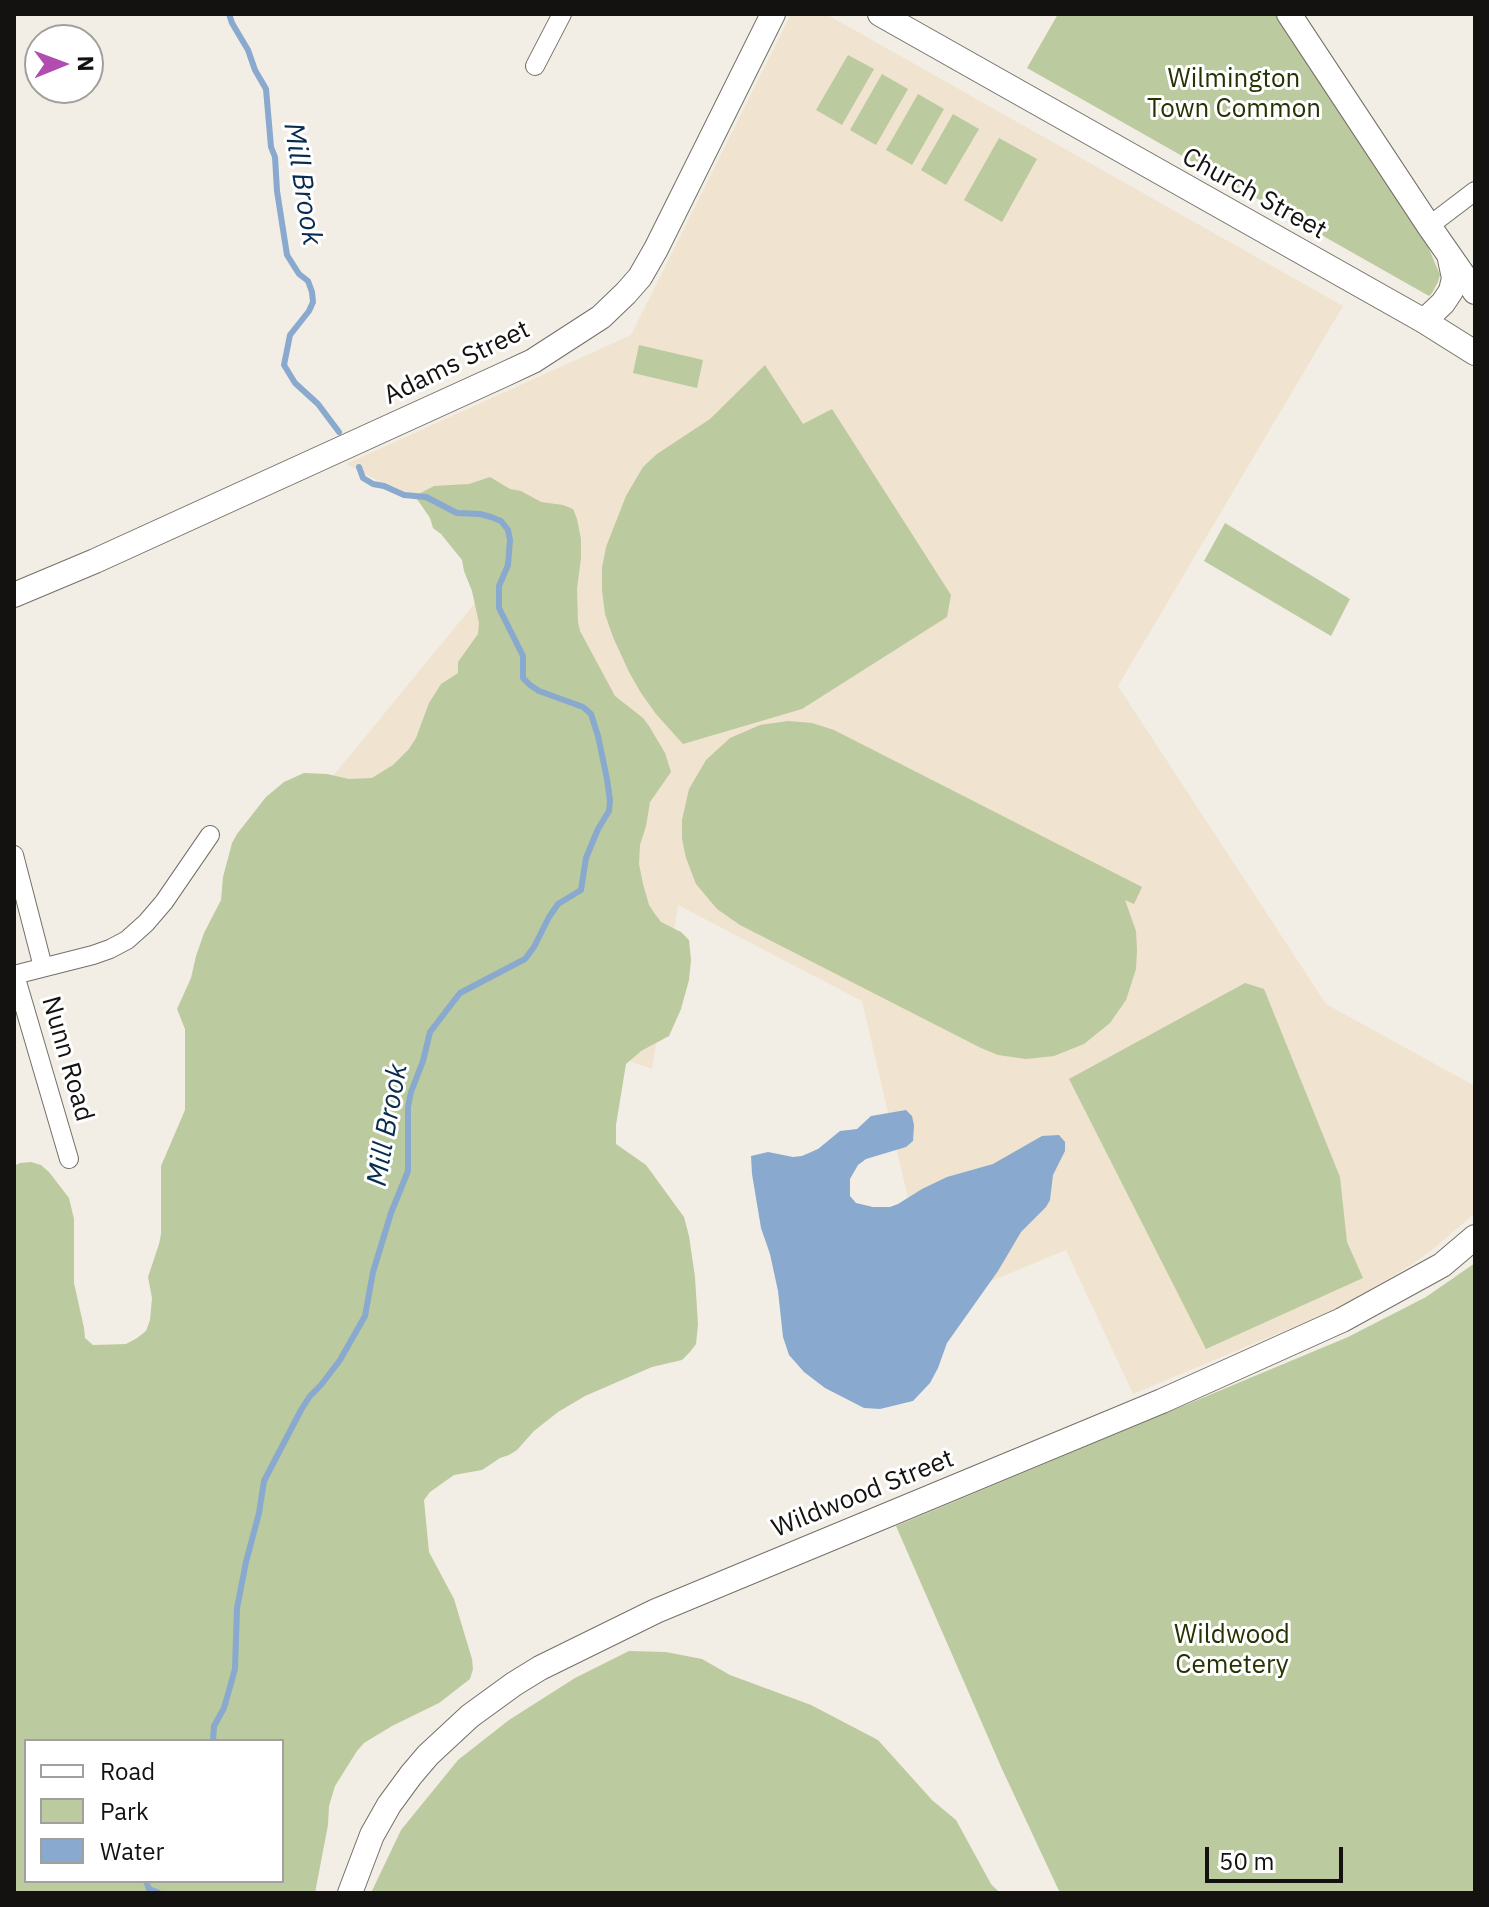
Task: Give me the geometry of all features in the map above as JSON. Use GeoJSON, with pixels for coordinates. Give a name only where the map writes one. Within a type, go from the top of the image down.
{"type":"FeatureCollection","features":[{"type":"Feature","properties":{"kind":"street"},"geometry":{"type":"LineString","coordinates":[[535,66],[562,14]]}},
{"type":"Feature","properties":{"kind":"street","name":"Adams Street"},"geometry":{"type":"LineString","coordinates":[[14,595],[503,375],[542,355],[601,317],[640,277],[656,249],[773,14]]}},
{"type":"Feature","properties":{"kind":"street","name":"Church Street"},"geometry":{"type":"LineString","coordinates":[[880,14],[1424,321],[1475,353]]}},
{"type":"Feature","properties":{"kind":"street"},"geometry":{"type":"LineString","coordinates":[[1289,14],[1475,292]]}},
{"type":"Feature","properties":{"kind":"street"},"geometry":{"type":"LineString","coordinates":[[1429,226],[1475,191]]}},
{"type":"Feature","properties":{"kind":"street"},"geometry":{"type":"LineString","coordinates":[[1424,321],[1451,291],[1454,278],[1448,253]]}},
{"type":"Feature","properties":{"kind":"street"},"geometry":{"type":"LineString","coordinates":[[14,975],[93,955],[127,940],[164,902],[210,835]]}},
{"type":"Feature","properties":{"kind":"street"},"geometry":{"type":"LineString","coordinates":[[14,855],[43,967]]}},
{"type":"Feature","properties":{"kind":"street","name":"Nunn Road"},"geometry":{"type":"LineString","coordinates":[[14,975],[69,1159]]}},
{"type":"Feature","properties":{"kind":"street","name":"Wildwood Street"},"geometry":{"type":"LineString","coordinates":[[350,1893],[380,1819],[411,1775],[470,1716],[540,1668],[669,1605],[1162,1401],[1342,1320],[1442,1265],[1475,1237]]}},
{"type":"Feature","properties":{"kind":"shaded area"},"geometry":{"type":"Polygon","coordinates":[[[791,14],[826,14],[1343,306],[1118,686],[1326,1004],[1475,1086],[1475,1213],[1414,1263],[1353,1300],[1133,1394],[1066,1250],[933,1305],[862,1001],[678,905],[652,1069],[596,1049],[283,837],[516,553],[346,464],[631,335],[791,14]]]}},
{"type":"Feature","properties":{"kind":"green space","name":"Wilmington Town Common"},"geometry":{"type":"Polygon","coordinates":[[[1058,14],[1275,14],[1427,244],[1440,275],[1432,293],[1429,296],[1027,68],[1058,14]]]}},
{"type":"Feature","properties":{"kind":"green space"},"geometry":{"type":"Polygon","coordinates":[[[848,55],[874,69],[842,125],[816,110],[848,55]]]}},
{"type":"Feature","properties":{"kind":"green space"},"geometry":{"type":"Polygon","coordinates":[[[882,74],[908,89],[876,145],[850,130],[882,74]]]}},
{"type":"Feature","properties":{"kind":"green space"},"geometry":{"type":"Polygon","coordinates":[[[918,94],[944,109],[912,165],[886,150],[918,94]]]}},
{"type":"Feature","properties":{"kind":"green space"},"geometry":{"type":"Polygon","coordinates":[[[953,114],[979,129],[946,185],[921,170],[953,114]]]}},
{"type":"Feature","properties":{"kind":"green space"},"geometry":{"type":"Polygon","coordinates":[[[999,138],[1037,159],[1002,222],[964,200],[999,138]]]}},
{"type":"Feature","properties":{"kind":"green space"},"geometry":{"type":"Polygon","coordinates":[[[639,345],[703,360],[697,388],[633,373],[639,345]]]}},
{"type":"Feature","properties":{"kind":"green space"},"geometry":{"type":"Polygon","coordinates":[[[765,365],[803,424],[832,409],[951,595],[947,617],[802,709],[683,744],[641,693],[613,637],[605,614],[602,590],[606,547],[626,496],[643,467],[657,454],[710,419],[765,365]]]}},
{"type":"Feature","properties":{"kind":"green space"},"geometry":{"type":"Polygon","coordinates":[[[490,477],[541,502],[573,509],[581,539],[577,589],[580,631],[615,696],[649,726],[665,753],[671,772],[650,802],[639,864],[649,905],[661,922],[681,932],[689,940],[689,980],[669,1036],[641,1051],[626,1064],[616,1144],[646,1165],[684,1217],[695,1277],[696,1344],[682,1360],[652,1367],[585,1396],[534,1431],[517,1450],[482,1470],[454,1475],[424,1500],[429,1552],[454,1599],[473,1669],[470,1679],[439,1703],[392,1726],[364,1743],[357,1751],[335,1786],[329,1806],[315,1893],[14,1893],[14,1166],[31,1162],[41,1165],[69,1198],[74,1219],[74,1283],[85,1338],[93,1345],[126,1344],[137,1338],[146,1331],[150,1320],[152,1298],[148,1277],[161,1234],[161,1166],[185,1110],[185,1029],[177,1009],[191,978],[204,933],[221,900],[232,843],[266,797],[284,782],[304,773],[349,779],[372,778],[393,765],[409,749],[429,703],[441,684],[458,673],[458,662],[478,634],[479,623],[462,560],[433,528],[415,496],[434,486],[469,484],[490,477]]]}},
{"type":"Feature","properties":{"kind":"green space"},"geometry":{"type":"Polygon","coordinates":[[[1225,523],[1350,599],[1331,636],[1204,561],[1225,523]]]}},
{"type":"Feature","properties":{"kind":"green space"},"geometry":{"type":"Polygon","coordinates":[[[788,721],[812,723],[834,730],[1142,887],[1134,904],[1125,900],[1136,931],[1136,969],[1126,1000],[1110,1023],[1084,1044],[1054,1056],[1026,1059],[998,1055],[740,925],[717,909],[696,884],[686,858],[682,820],[689,789],[706,760],[730,738],[760,725],[788,721]]]}},
{"type":"Feature","properties":{"kind":"green space"},"geometry":{"type":"Polygon","coordinates":[[[1245,983],[1264,989],[1340,1177],[1347,1242],[1363,1278],[1206,1349],[1069,1079],[1245,983]]]}},
{"type":"Feature","properties":{"kind":"green space","name":"Wildwood Cemetery"},"geometry":{"type":"Polygon","coordinates":[[[1475,1263],[1475,1893],[1060,1893],[896,1526],[1348,1337],[1426,1297],[1475,1263]]]}},
{"type":"Feature","properties":{"kind":"green space"},"geometry":{"type":"Polygon","coordinates":[[[629,1651],[666,1652],[702,1659],[730,1675],[811,1705],[878,1740],[932,1800],[956,1820],[991,1884],[1000,1893],[371,1893],[401,1830],[458,1760],[509,1720],[575,1678],[629,1651]]]}},
{"type":"Feature","properties":{"kind":"water"},"geometry":{"type":"Polygon","coordinates":[[[906,1110],[912,1116],[913,1141],[906,1147],[866,1159],[858,1165],[850,1179],[850,1196],[856,1203],[890,1207],[947,1177],[993,1164],[1042,1136],[1059,1135],[1065,1142],[1065,1151],[1053,1175],[1050,1200],[1046,1207],[1021,1232],[998,1271],[947,1343],[930,1383],[913,1401],[880,1409],[864,1408],[825,1388],[789,1355],[783,1337],[770,1254],[761,1228],[751,1156],[768,1152],[802,1156],[818,1149],[840,1131],[857,1129],[871,1116],[906,1110]]]}},
{"type":"Feature","properties":{"kind":"waterway","name":"Mill Brook"},"geometry":{"type":"LineString","coordinates":[[229,14],[266,89],[287,255],[299,274],[308,281],[312,292],[313,302],[309,311],[290,335],[284,365],[295,383],[318,404],[339,432]]}},
{"type":"Feature","properties":{"kind":"waterway","name":"Mill Brook"},"geometry":{"type":"LineString","coordinates":[[213,1739],[214,1726],[224,1708],[235,1669],[237,1608],[264,1481],[301,1410],[340,1360],[365,1316],[373,1272],[408,1171],[408,1107],[430,1032],[460,993],[525,959],[558,904],[581,890],[586,858],[609,811],[607,779],[591,714],[583,707],[539,691],[523,678],[523,656],[499,608],[499,586],[508,565],[508,530],[501,521],[491,517],[457,513],[426,497],[404,495],[373,484],[363,478],[359,467]]}},
{"type":"Feature","properties":{"kind":"waterway","name":"Mill Brook"},"geometry":{"type":"LineString","coordinates":[[147,1883],[149,1889],[159,1893]]}}]}
